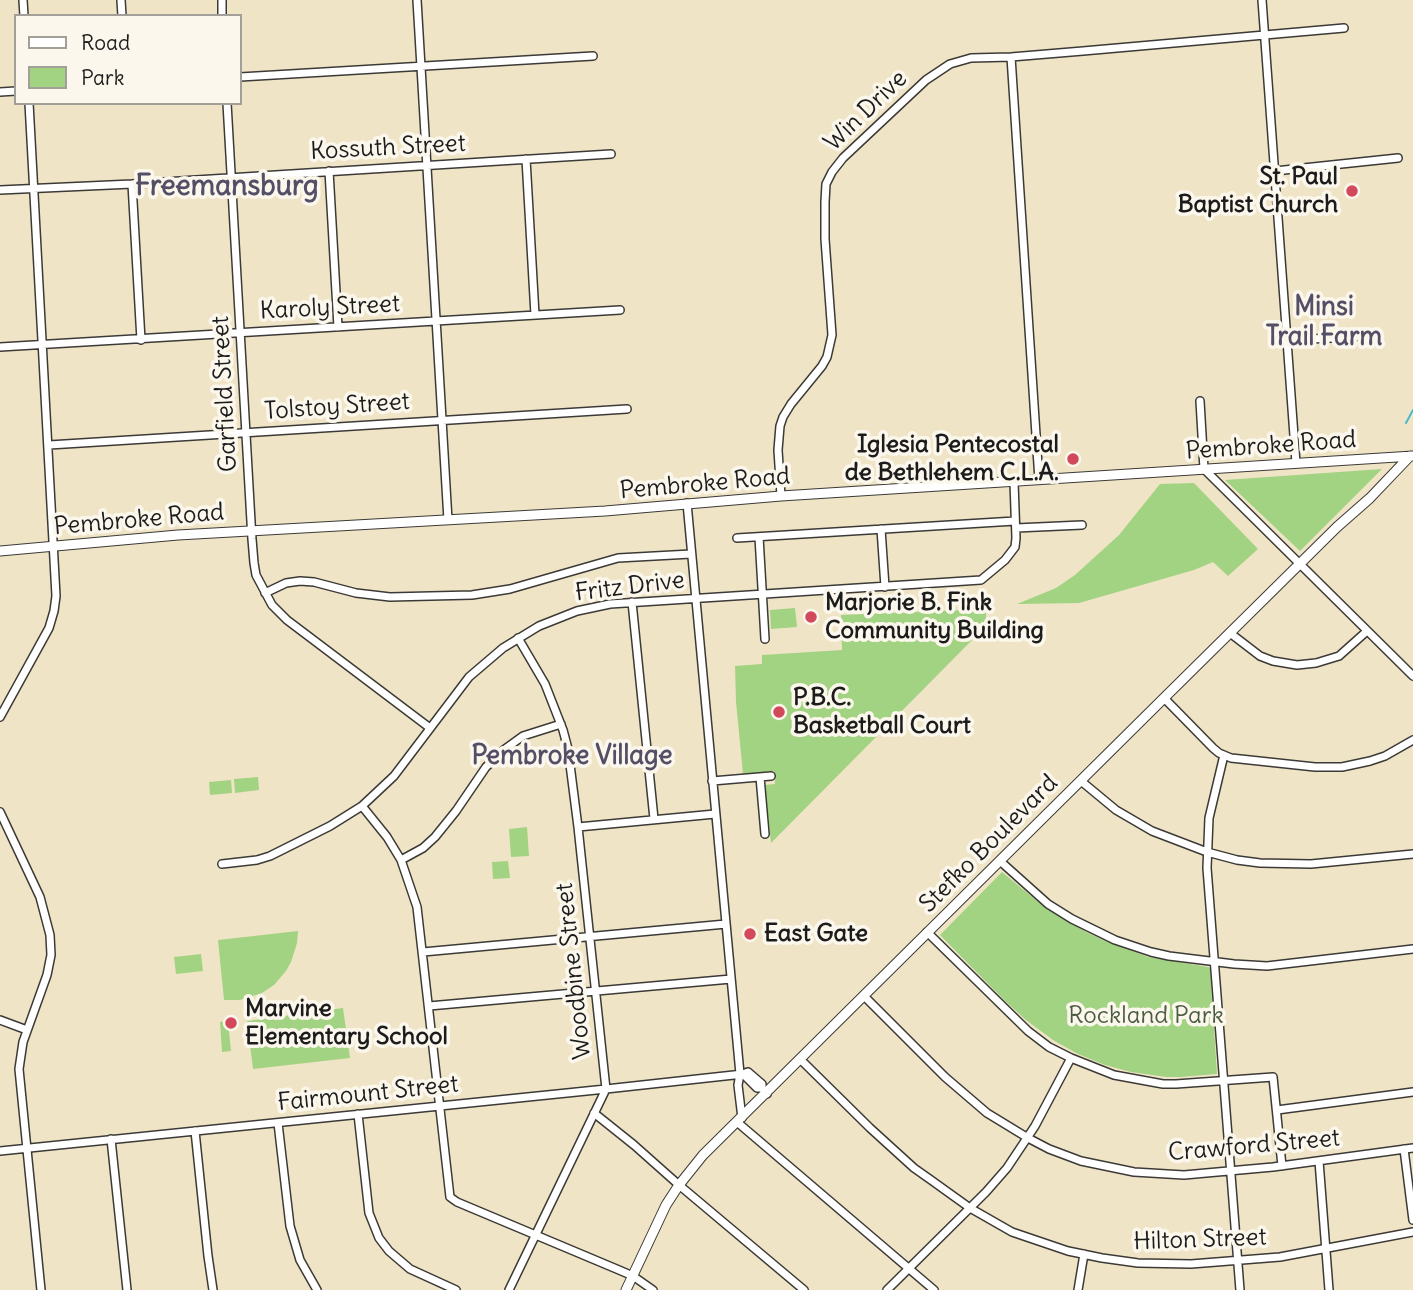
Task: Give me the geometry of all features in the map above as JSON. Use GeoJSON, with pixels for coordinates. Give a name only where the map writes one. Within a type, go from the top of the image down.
{"type":"FeatureCollection","features":[{"type":"Feature","properties":{"kind":"main road","name":"Pembroke Road"},"geometry":{"type":"LineString","coordinates":[[0,551],[252,530],[606,511],[781,496],[1412,455]]}},
{"type":"Feature","properties":{"kind":"main road","name":"Stefko Boulevard"},"geometry":{"type":"LineString","coordinates":[[626,1290],[666,1205],[679,1185],[764,1091],[800,1059],[1412,455]]}},
{"type":"Feature","properties":{"kind":"street"},"geometry":{"type":"LineString","coordinates":[[417,0],[448,520]]}},
{"type":"Feature","properties":{"kind":"street"},"geometry":{"type":"LineString","coordinates":[[1262,0],[1296,463]]}},
{"type":"Feature","properties":{"kind":"street","name":"Win Drive"},"geometry":{"type":"LineString","coordinates":[[781,496],[779,436],[783,417],[822,366],[832,335],[825,220],[827,184],[843,158],[926,80],[950,64],[971,58],[1011,57],[1344,28]]}},
{"type":"Feature","properties":{"kind":"street"},"geometry":{"type":"LineString","coordinates":[[242,77],[593,56]]}},
{"type":"Feature","properties":{"kind":"street"},"geometry":{"type":"LineString","coordinates":[[1011,57],[1039,480]]}},
{"type":"Feature","properties":{"kind":"street"},"geometry":{"type":"LineString","coordinates":[[0,717],[51,623],[56,596],[29,105]]}},
{"type":"Feature","properties":{"kind":"street","name":"Garfield Street"},"geometry":{"type":"LineString","coordinates":[[227,105],[252,530],[258,579],[277,610],[292,624],[430,728]]}},
{"type":"Feature","properties":{"kind":"street","name":"Kossuth Street"},"geometry":{"type":"LineString","coordinates":[[0,190],[611,154]]}},
{"type":"Feature","properties":{"kind":"street"},"geometry":{"type":"LineString","coordinates":[[1275,171],[1398,158]]}},
{"type":"Feature","properties":{"kind":"street"},"geometry":{"type":"LineString","coordinates":[[526,159],[535,315]]}},
{"type":"Feature","properties":{"kind":"street"},"geometry":{"type":"LineString","coordinates":[[329,171],[338,327]]}},
{"type":"Feature","properties":{"kind":"street"},"geometry":{"type":"LineString","coordinates":[[132,184],[141,340]]}},
{"type":"Feature","properties":{"kind":"street","name":"Karoly Street"},"geometry":{"type":"LineString","coordinates":[[0,347],[620,310]]}},
{"type":"Feature","properties":{"kind":"street"},"geometry":{"type":"LineString","coordinates":[[1287,340],[1355,337]]}},
{"type":"Feature","properties":{"kind":"street"},"geometry":{"type":"LineString","coordinates":[[1200,401],[1205,470],[1413,676]]}},
{"type":"Feature","properties":{"kind":"street","name":"Tolstoy Street"},"geometry":{"type":"LineString","coordinates":[[49,445],[627,410]]}},
{"type":"Feature","properties":{"kind":"street","name":"Fritz Drive"},"geometry":{"type":"LineString","coordinates":[[222,864],[257,860],[276,853],[330,826],[362,806],[394,776],[469,677],[503,648],[555,619],[578,611],[632,602],[975,581],[984,578],[1013,551],[1016,543],[1014,482]]}},
{"type":"Feature","properties":{"kind":"street"},"geometry":{"type":"LineString","coordinates":[[687,503],[741,1074],[738,1084],[739,1120],[934,1290]]}},
{"type":"Feature","properties":{"kind":"street"},"geometry":{"type":"LineString","coordinates":[[737,538],[881,529],[1082,525]]}},
{"type":"Feature","properties":{"kind":"street"},"geometry":{"type":"LineString","coordinates":[[881,529],[885,587]]}},
{"type":"Feature","properties":{"kind":"street"},"geometry":{"type":"LineString","coordinates":[[759,537],[765,639]]}},
{"type":"Feature","properties":{"kind":"street"},"geometry":{"type":"LineString","coordinates":[[265,593],[286,583],[300,581],[390,597],[472,594],[523,586],[618,558],[691,554]]}},
{"type":"Feature","properties":{"kind":"street"},"geometry":{"type":"LineString","coordinates":[[632,602],[654,819]]}},
{"type":"Feature","properties":{"kind":"street"},"geometry":{"type":"LineString","coordinates":[[1230,633],[1260,656],[1297,665],[1339,656],[1367,631]]}},
{"type":"Feature","properties":{"kind":"street","name":"Woodbine Street"},"geometry":{"type":"LineString","coordinates":[[509,1290],[606,1089],[568,749],[545,684],[518,638]]}},
{"type":"Feature","properties":{"kind":"street"},"geometry":{"type":"LineString","coordinates":[[1164,698],[1213,748],[1235,758],[1342,767],[1378,758],[1413,740]]}},
{"type":"Feature","properties":{"kind":"street"},"geometry":{"type":"LineString","coordinates":[[401,860],[423,848],[435,837],[486,767],[505,749],[523,736],[561,724]]}},
{"type":"Feature","properties":{"kind":"street"},"geometry":{"type":"LineString","coordinates":[[1224,755],[1211,809],[1207,852],[1208,895],[1240,1290]]}},
{"type":"Feature","properties":{"kind":"street"},"geometry":{"type":"LineString","coordinates":[[712,781],[771,776]]}},
{"type":"Feature","properties":{"kind":"street"},"geometry":{"type":"LineString","coordinates":[[760,777],[765,834]]}},
{"type":"Feature","properties":{"kind":"street"},"geometry":{"type":"LineString","coordinates":[[1081,781],[1116,810],[1166,837],[1207,852],[1249,862],[1295,864],[1413,853]]}},
{"type":"Feature","properties":{"kind":"street"},"geometry":{"type":"LineString","coordinates":[[362,806],[387,837],[401,860],[417,907],[450,1197],[633,1276],[653,1290]]}},
{"type":"Feature","properties":{"kind":"street"},"geometry":{"type":"LineString","coordinates":[[0,812],[40,897],[50,934],[51,955],[47,975],[27,1030],[19,1069],[41,1290]]}},
{"type":"Feature","properties":{"kind":"street"},"geometry":{"type":"LineString","coordinates":[[578,827],[715,814]]}},
{"type":"Feature","properties":{"kind":"street"},"geometry":{"type":"LineString","coordinates":[[1000,861],[1048,904],[1072,919],[1115,940],[1151,952],[1214,962],[1267,966],[1413,950]]}},
{"type":"Feature","properties":{"kind":"street"},"geometry":{"type":"LineString","coordinates":[[423,952],[726,924]]}},
{"type":"Feature","properties":{"kind":"street"},"geometry":{"type":"LineString","coordinates":[[927,932],[1028,1031],[1071,1058],[1114,1075],[1146,1082],[1176,1084],[1273,1077],[1282,1166]]}},
{"type":"Feature","properties":{"kind":"street"},"geometry":{"type":"LineString","coordinates":[[429,1006],[731,979]]}},
{"type":"Feature","properties":{"kind":"street","name":"Crawford Street"},"geometry":{"type":"LineString","coordinates":[[864,996],[966,1096],[987,1113],[1028,1138],[1070,1158],[1134,1172],[1170,1175],[1282,1166],[1409,1148]]}},
{"type":"Feature","properties":{"kind":"street"},"geometry":{"type":"LineString","coordinates":[[0,1020],[27,1030]]}},
{"type":"Feature","properties":{"kind":"street"},"geometry":{"type":"LineString","coordinates":[[887,1290],[1007,1168],[1028,1138],[1071,1058]]}},
{"type":"Feature","properties":{"kind":"street","name":"Hilton Street"},"geometry":{"type":"LineString","coordinates":[[800,1059],[914,1168],[970,1208],[1038,1242],[1084,1254],[1138,1263],[1189,1264],[1280,1257],[1413,1232]]}},
{"type":"Feature","properties":{"kind":"street"},"geometry":{"type":"LineString","coordinates":[[741,1074],[748,1072],[762,1084],[764,1091]]}},
{"type":"Feature","properties":{"kind":"street","name":"Fairmount Street"},"geometry":{"type":"LineString","coordinates":[[0,1151],[741,1074]]}},
{"type":"Feature","properties":{"kind":"street"},"geometry":{"type":"LineString","coordinates":[[1277,1110],[1413,1092]]}},
{"type":"Feature","properties":{"kind":"street"},"geometry":{"type":"LineString","coordinates":[[594,1113],[804,1290]]}},
{"type":"Feature","properties":{"kind":"street"},"geometry":{"type":"LineString","coordinates":[[359,1114],[369,1213],[376,1233],[389,1251],[410,1269],[456,1290]]}},
{"type":"Feature","properties":{"kind":"street"},"geometry":{"type":"LineString","coordinates":[[278,1122],[289,1226],[300,1260],[317,1290]]}},
{"type":"Feature","properties":{"kind":"street"},"geometry":{"type":"LineString","coordinates":[[195,1131],[213,1290]]}},
{"type":"Feature","properties":{"kind":"street"},"geometry":{"type":"LineString","coordinates":[[111,1139],[127,1290]]}},
{"type":"Feature","properties":{"kind":"street"},"geometry":{"type":"LineString","coordinates":[[1409,1148],[1413,1220]]}},
{"type":"Feature","properties":{"kind":"street"},"geometry":{"type":"LineString","coordinates":[[1319,1161],[1329,1290]]}},
{"type":"Feature","properties":{"kind":"street"},"geometry":{"type":"LineString","coordinates":[[1078,1290],[1084,1254]]}},
{"type":"Feature","properties":{"kind":"green space"},"geometry":{"type":"Polygon","coordinates":[[[1382,469],[1300,551],[1225,480],[1382,469]]]}},
{"type":"Feature","properties":{"kind":"green space"},"geometry":{"type":"Polygon","coordinates":[[[1194,483],[1258,549],[1228,576],[1213,562],[1079,603],[1017,604],[1056,588],[1075,575],[1119,535],[1160,484],[1194,483]]]}},
{"type":"Feature","properties":{"kind":"green space"},"geometry":{"type":"Polygon","coordinates":[[[795,608],[797,627],[771,629],[770,610],[795,608]]]}},
{"type":"Feature","properties":{"kind":"green space"},"geometry":{"type":"Polygon","coordinates":[[[986,609],[986,626],[771,843],[765,785],[775,784],[774,771],[743,774],[735,666],[762,664],[762,655],[842,650],[841,615],[986,609]]]}},
{"type":"Feature","properties":{"kind":"green space"},"geometry":{"type":"Polygon","coordinates":[[[258,777],[259,790],[235,793],[234,779],[258,777]]]}},
{"type":"Feature","properties":{"kind":"green space"},"geometry":{"type":"Polygon","coordinates":[[[231,780],[232,793],[210,795],[209,782],[231,780]]]}},
{"type":"Feature","properties":{"kind":"green space"},"geometry":{"type":"Polygon","coordinates":[[[527,827],[529,856],[511,857],[509,829],[527,827]]]}},
{"type":"Feature","properties":{"kind":"green space"},"geometry":{"type":"Polygon","coordinates":[[[508,861],[510,878],[493,879],[492,862],[508,861]]]}},
{"type":"Feature","properties":{"kind":"green space","name":"Rockland Park"},"geometry":{"type":"Polygon","coordinates":[[[1002,872],[1042,905],[1103,940],[1148,957],[1210,968],[1217,1074],[1166,1077],[1105,1065],[1053,1040],[1003,999],[940,935],[1002,872]]]}},
{"type":"Feature","properties":{"kind":"green space"},"geometry":{"type":"Polygon","coordinates":[[[298,931],[291,962],[274,985],[262,993],[240,1000],[224,1000],[218,940],[298,931]]]}},
{"type":"Feature","properties":{"kind":"green space"},"geometry":{"type":"Polygon","coordinates":[[[201,954],[203,971],[176,974],[174,957],[201,954]]]}},
{"type":"Feature","properties":{"kind":"green space"},"geometry":{"type":"Polygon","coordinates":[[[343,1008],[350,1058],[253,1069],[247,1021],[343,1008]]]}},
{"type":"Feature","properties":{"kind":"green space"},"geometry":{"type":"Polygon","coordinates":[[[228,1021],[231,1051],[222,1052],[220,1022],[228,1021]]]}},
{"type":"Feature","properties":{"kind":"waterway"},"geometry":{"type":"LineString","coordinates":[[1406,423],[1413,410]]}},
{"type":"Feature","properties":{"kind":"place","name":"St. Paul Baptist Church"},"geometry":{"type":"Point","coordinates":[1352,191]}},
{"type":"Feature","properties":{"kind":"place","name":"Iglesia Pentecostal de Bethlehem C.L.A."},"geometry":{"type":"Point","coordinates":[1073,459]}},
{"type":"Feature","properties":{"kind":"place","name":"Marjorie B. Fink Community Building"},"geometry":{"type":"Point","coordinates":[811,617]}},
{"type":"Feature","properties":{"kind":"place","name":"P.B.C. Basketball Court"},"geometry":{"type":"Point","coordinates":[779,712]}},
{"type":"Feature","properties":{"kind":"place","name":"East Gate"},"geometry":{"type":"Point","coordinates":[750,934]}},
{"type":"Feature","properties":{"kind":"place","name":"Marvine Elementary School"},"geometry":{"type":"Point","coordinates":[231,1023]}},
{"type":"Feature","properties":{"kind":"district","name":"Freemansburg"},"geometry":{"type":"Point","coordinates":[227,187]}},
{"type":"Feature","properties":{"kind":"district","name":"Minsi Trail Farm"},"geometry":{"type":"Point","coordinates":[1324,323]}},
{"type":"Feature","properties":{"kind":"district","name":"Pembroke Village"},"geometry":{"type":"Point","coordinates":[572,757]}}]}
